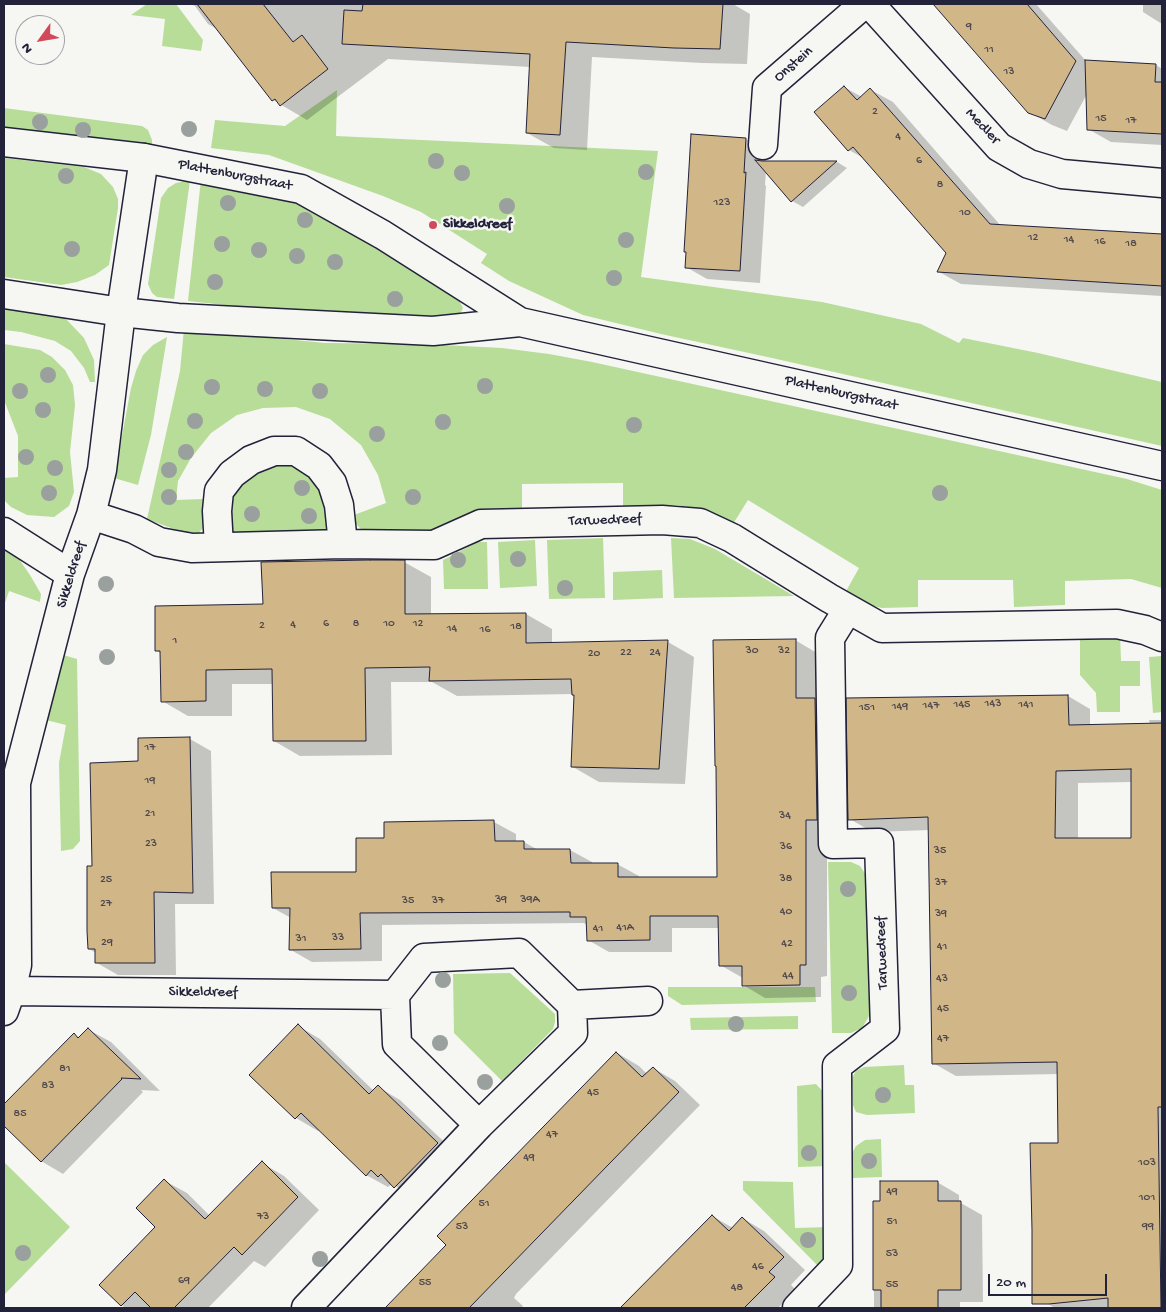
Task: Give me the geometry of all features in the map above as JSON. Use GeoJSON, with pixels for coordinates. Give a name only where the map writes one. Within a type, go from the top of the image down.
{"type":"FeatureCollection","features":[{"type":"Feature","properties":{"kind":"street","name":"Onstein"},"geometry":{"type":"LineString","coordinates":[[763,145],[767,88],[864,4]]}},
{"type":"Feature","properties":{"kind":"street","name":"Medler"},"geometry":{"type":"LineString","coordinates":[[870,4],[999,147],[1029,164],[1062,174],[1162,183]]}},
{"type":"Feature","properties":{"kind":"street","name":"Plattenburgstraat"},"geometry":{"type":"LineString","coordinates":[[4,142],[144,158],[301,189],[383,234],[520,322]]}},
{"type":"Feature","properties":{"kind":"street","name":"Sikkeldreef"},"geometry":{"type":"LineString","coordinates":[[144,158],[121,312],[102,470],[91,515],[70,574],[16,783],[16,965],[7,1001],[395,995]]}},
{"type":"Feature","properties":{"kind":"street","name":"Plattenburgstraat"},"geometry":{"type":"LineString","coordinates":[[4,294],[121,312],[178,318],[433,331],[520,322],[1162,466]]}},
{"type":"Feature","properties":{"kind":"street"},"geometry":{"type":"LineString","coordinates":[[219,547],[217,511],[219,492],[232,474],[251,460],[274,451],[296,451],[318,466],[332,483],[339,505],[343,544]]}},
{"type":"Feature","properties":{"kind":"street","name":"Tarwedreef"},"geometry":{"type":"LineString","coordinates":[[91,515],[134,529],[159,542],[192,548],[343,544],[434,545],[481,524],[668,520],[700,523],[732,538],[829,598],[882,628],[1117,624],[1145,630],[1162,637]]}},
{"type":"Feature","properties":{"kind":"street"},"geometry":{"type":"LineString","coordinates":[[4,532],[70,574]]}},
{"type":"Feature","properties":{"kind":"street","name":"Tarwedreef"},"geometry":{"type":"LineString","coordinates":[[797,1308],[838,1265],[837,1066],[885,1029],[879,843],[833,844],[830,638],[848,609]]}},
{"type":"Feature","properties":{"kind":"street"},"geometry":{"type":"LineString","coordinates":[[306,1308],[479,1125],[573,1032],[572,1005],[518,953],[424,958],[395,995],[398,1044],[479,1125]]}},
{"type":"Feature","properties":{"kind":"street"},"geometry":{"type":"LineString","coordinates":[[572,1005],[648,1001]]}},
{"type":"Feature","properties":{"kind":"green space"},"geometry":{"type":"Polygon","coordinates":[[[147,4],[176,4],[203,40],[201,51],[162,46],[165,19],[131,15],[147,4]]]}},
{"type":"Feature","properties":{"kind":"green space"},"geometry":{"type":"Polygon","coordinates":[[[337,90],[336,136],[658,151],[641,277],[822,302],[921,324],[959,343],[963,338],[1038,353],[1162,382],[1162,446],[583,315],[509,281],[481,263],[487,254],[421,212],[383,196],[269,155],[211,148],[215,120],[285,126],[337,90]]]}},
{"type":"Feature","properties":{"kind":"green space"},"geometry":{"type":"Polygon","coordinates":[[[4,108],[142,126],[148,130],[152,140],[152,149],[4,131],[4,108]]]}},
{"type":"Feature","properties":{"kind":"green space"},"geometry":{"type":"Polygon","coordinates":[[[4,158],[84,167],[101,174],[113,187],[118,199],[109,265],[95,275],[77,282],[61,285],[4,277],[4,158]]]}},
{"type":"Feature","properties":{"kind":"green space"},"geometry":{"type":"Polygon","coordinates":[[[201,179],[297,196],[458,298],[463,308],[460,314],[454,317],[442,318],[252,308],[188,301],[201,179]]]}},
{"type":"Feature","properties":{"kind":"green space"},"geometry":{"type":"Polygon","coordinates":[[[190,180],[174,299],[157,297],[152,293],[148,284],[161,198],[168,188],[176,183],[190,180]]]}},
{"type":"Feature","properties":{"kind":"green space"},"geometry":{"type":"Polygon","coordinates":[[[4,304],[43,309],[66,319],[84,338],[94,360],[95,382],[90,382],[84,368],[71,351],[55,341],[21,332],[4,330],[4,304]]]}},
{"type":"Feature","properties":{"kind":"green space"},"geometry":{"type":"Polygon","coordinates":[[[184,329],[325,343],[424,344],[502,348],[549,354],[1127,479],[1162,490],[1162,588],[1131,579],[1065,581],[1065,605],[1014,607],[1013,580],[918,580],[918,607],[882,608],[870,605],[845,593],[859,568],[748,500],[733,524],[709,511],[677,505],[623,507],[623,483],[522,484],[522,508],[477,509],[432,530],[363,531],[356,524],[354,515],[386,503],[378,475],[361,445],[330,419],[296,407],[263,408],[237,415],[211,433],[191,458],[178,481],[176,500],[203,499],[205,525],[199,533],[192,534],[179,531],[147,519],[180,371],[184,329]]]}},
{"type":"Feature","properties":{"kind":"green space"},"geometry":{"type":"Polygon","coordinates":[[[167,337],[151,435],[138,485],[114,478],[131,388],[143,355],[153,345],[167,337]]]}},
{"type":"Feature","properties":{"kind":"green space"},"geometry":{"type":"Polygon","coordinates":[[[4,344],[40,350],[52,357],[65,370],[73,385],[75,405],[70,452],[74,492],[69,506],[54,517],[27,515],[11,507],[4,500],[4,478],[18,477],[18,436],[4,400],[4,344]]]}},
{"type":"Feature","properties":{"kind":"green space"},"geometry":{"type":"Polygon","coordinates":[[[288,464],[302,469],[318,482],[327,496],[327,530],[323,534],[238,535],[233,531],[230,500],[237,487],[251,474],[269,465],[288,464]]]}},
{"type":"Feature","properties":{"kind":"green space"},"geometry":{"type":"Polygon","coordinates":[[[603,538],[605,598],[549,599],[547,540],[603,538]]]}},
{"type":"Feature","properties":{"kind":"green space"},"geometry":{"type":"Polygon","coordinates":[[[671,538],[690,539],[715,549],[794,596],[674,598],[671,538]]]}},
{"type":"Feature","properties":{"kind":"green space"},"geometry":{"type":"Polygon","coordinates":[[[535,540],[537,586],[500,588],[498,542],[535,540]]]}},
{"type":"Feature","properties":{"kind":"green space"},"geometry":{"type":"Polygon","coordinates":[[[478,542],[487,542],[488,589],[444,589],[443,560],[478,542]]]}},
{"type":"Feature","properties":{"kind":"green space"},"geometry":{"type":"Polygon","coordinates":[[[4,549],[14,552],[30,575],[41,594],[40,602],[9,591],[4,606],[4,549]]]}},
{"type":"Feature","properties":{"kind":"green space"},"geometry":{"type":"Polygon","coordinates":[[[662,570],[663,598],[613,600],[613,572],[662,570]]]}},
{"type":"Feature","properties":{"kind":"green space"},"geometry":{"type":"Polygon","coordinates":[[[1120,633],[1121,661],[1140,661],[1140,686],[1120,686],[1120,712],[1097,712],[1096,693],[1080,675],[1080,634],[1120,633]]]}},
{"type":"Feature","properties":{"kind":"green space"},"geometry":{"type":"Polygon","coordinates":[[[60,654],[77,659],[80,841],[73,849],[61,851],[59,763],[66,725],[42,719],[60,654]]]}},
{"type":"Feature","properties":{"kind":"green space"},"geometry":{"type":"Polygon","coordinates":[[[1162,656],[1162,712],[1153,713],[1149,657],[1162,656]]]}},
{"type":"Feature","properties":{"kind":"green space"},"geometry":{"type":"Polygon","coordinates":[[[828,862],[851,862],[860,866],[868,878],[869,1016],[862,1028],[851,1033],[832,1033],[828,862]]]}},
{"type":"Feature","properties":{"kind":"green space"},"geometry":{"type":"Polygon","coordinates":[[[510,973],[555,1014],[555,1022],[553,1029],[502,1081],[454,1033],[453,974],[510,973]]]}},
{"type":"Feature","properties":{"kind":"green space"},"geometry":{"type":"Polygon","coordinates":[[[668,987],[815,987],[816,1002],[682,1005],[668,996],[668,987]]]}},
{"type":"Feature","properties":{"kind":"green space"},"geometry":{"type":"Polygon","coordinates":[[[798,1016],[798,1029],[691,1030],[690,1018],[798,1016]]]}},
{"type":"Feature","properties":{"kind":"green space"},"geometry":{"type":"Polygon","coordinates":[[[904,1065],[905,1085],[914,1085],[915,1113],[867,1115],[856,1112],[853,1105],[852,1078],[856,1071],[864,1067],[904,1065]]]}},
{"type":"Feature","properties":{"kind":"green space"},"geometry":{"type":"Polygon","coordinates":[[[816,1084],[826,1095],[828,1166],[798,1167],[797,1086],[816,1084]]]}},
{"type":"Feature","properties":{"kind":"green space"},"geometry":{"type":"Polygon","coordinates":[[[881,1139],[882,1177],[853,1178],[852,1153],[856,1146],[865,1140],[881,1139]]]}},
{"type":"Feature","properties":{"kind":"green space"},"geometry":{"type":"Polygon","coordinates":[[[4,1162],[70,1227],[4,1295],[4,1162]]]}},
{"type":"Feature","properties":{"kind":"green space"},"geometry":{"type":"Polygon","coordinates":[[[743,1181],[793,1182],[795,1228],[830,1227],[830,1257],[819,1267],[743,1190],[743,1181]]]}},
{"type":"Feature","properties":{"kind":"building"},"geometry":{"type":"Polygon","coordinates":[[[197,4],[263,4],[293,42],[302,35],[328,69],[280,106],[275,99],[272,101],[197,4]]]}},
{"type":"Feature","properties":{"kind":"building"},"geometry":{"type":"Polygon","coordinates":[[[363,4],[723,4],[720,49],[566,42],[560,135],[526,133],[530,54],[342,44],[344,10],[362,11],[363,4]]]}},
{"type":"Feature","properties":{"kind":"building"},"geometry":{"type":"Polygon","coordinates":[[[933,4],[1027,4],[1076,61],[1045,119],[1028,113],[933,4]]]}},
{"type":"Feature","properties":{"kind":"building"},"geometry":{"type":"Polygon","coordinates":[[[1085,60],[1156,64],[1155,82],[1162,82],[1162,134],[1087,130],[1085,60]]]}},
{"type":"Feature","properties":{"kind":"building"},"geometry":{"type":"Polygon","coordinates":[[[844,86],[857,100],[870,88],[990,224],[1162,234],[1162,286],[937,272],[946,253],[853,147],[848,151],[814,112],[844,86]]]}},
{"type":"Feature","properties":{"kind":"building"},"geometry":{"type":"Polygon","coordinates":[[[691,134],[746,138],[744,173],[746,172],[740,271],[685,268],[686,252],[684,252],[691,134]]]}},
{"type":"Feature","properties":{"kind":"building"},"geometry":{"type":"Polygon","coordinates":[[[755,160],[762,161],[837,161],[791,202],[755,160]]]}},
{"type":"Feature","properties":{"kind":"building"},"geometry":{"type":"Polygon","coordinates":[[[405,560],[405,614],[526,613],[526,643],[668,640],[659,769],[571,767],[574,695],[572,695],[571,679],[429,681],[430,667],[365,668],[366,741],[273,741],[272,669],[206,670],[206,701],[161,702],[160,651],[155,651],[155,606],[263,604],[261,562],[405,560]]]}},
{"type":"Feature","properties":{"kind":"building"},"geometry":{"type":"Polygon","coordinates":[[[796,639],[796,698],[815,698],[817,820],[806,820],[806,965],[800,965],[800,985],[742,986],[742,966],[719,966],[718,916],[650,916],[650,940],[587,941],[586,917],[570,917],[570,912],[360,913],[361,949],[289,950],[290,908],[272,908],[271,872],[356,872],[356,838],[384,838],[384,822],[494,820],[495,841],[524,841],[524,849],[570,849],[571,863],[618,863],[618,877],[717,877],[713,640],[796,639]]]}},
{"type":"Feature","properties":{"kind":"building"},"geometry":{"type":"Polygon","coordinates":[[[1068,695],[1069,725],[1162,723],[1162,1107],[1158,1107],[1161,1308],[1108,1308],[1108,1298],[1032,1304],[1030,1143],[1058,1143],[1057,1062],[932,1064],[928,817],[848,820],[846,698],[1068,695]],[[1131,769],[1056,771],[1055,838],[1131,838],[1131,769]]]}},
{"type":"Feature","properties":{"kind":"building"},"geometry":{"type":"Polygon","coordinates":[[[190,737],[193,893],[154,892],[155,963],[95,963],[95,949],[88,949],[87,931],[87,866],[92,866],[90,763],[138,761],[138,738],[190,737]]]}},
{"type":"Feature","properties":{"kind":"building"},"geometry":{"type":"Polygon","coordinates":[[[298,1024],[369,1094],[378,1085],[438,1143],[394,1188],[381,1174],[378,1177],[371,1170],[366,1176],[301,1113],[295,1119],[249,1075],[298,1024]]]}},
{"type":"Feature","properties":{"kind":"building"},"geometry":{"type":"Polygon","coordinates":[[[88,1028],[141,1079],[121,1078],[41,1162],[4,1126],[4,1104],[74,1033],[78,1038],[88,1028]]]}},
{"type":"Feature","properties":{"kind":"building"},"geometry":{"type":"Polygon","coordinates":[[[616,1052],[642,1077],[653,1067],[679,1092],[469,1308],[385,1308],[446,1245],[437,1236],[616,1052]]]}},
{"type":"Feature","properties":{"kind":"building"},"geometry":{"type":"Polygon","coordinates":[[[262,1161],[298,1197],[242,1255],[234,1247],[174,1308],[151,1308],[135,1292],[121,1306],[99,1285],[155,1227],[136,1208],[164,1179],[205,1219],[262,1161]]]}},
{"type":"Feature","properties":{"kind":"building"},"geometry":{"type":"Polygon","coordinates":[[[880,1181],[938,1181],[938,1201],[961,1201],[961,1290],[938,1290],[938,1308],[881,1308],[881,1290],[873,1290],[873,1201],[880,1201],[880,1181]]]}},
{"type":"Feature","properties":{"kind":"building"},"geometry":{"type":"Polygon","coordinates":[[[712,1215],[729,1231],[742,1217],[784,1257],[769,1272],[775,1277],[744,1308],[620,1308],[712,1215]]]}},
{"type":"Feature","properties":{"kind":"place","name":"Sikkeldreef"},"geometry":{"type":"Point","coordinates":[433,225]}}]}
